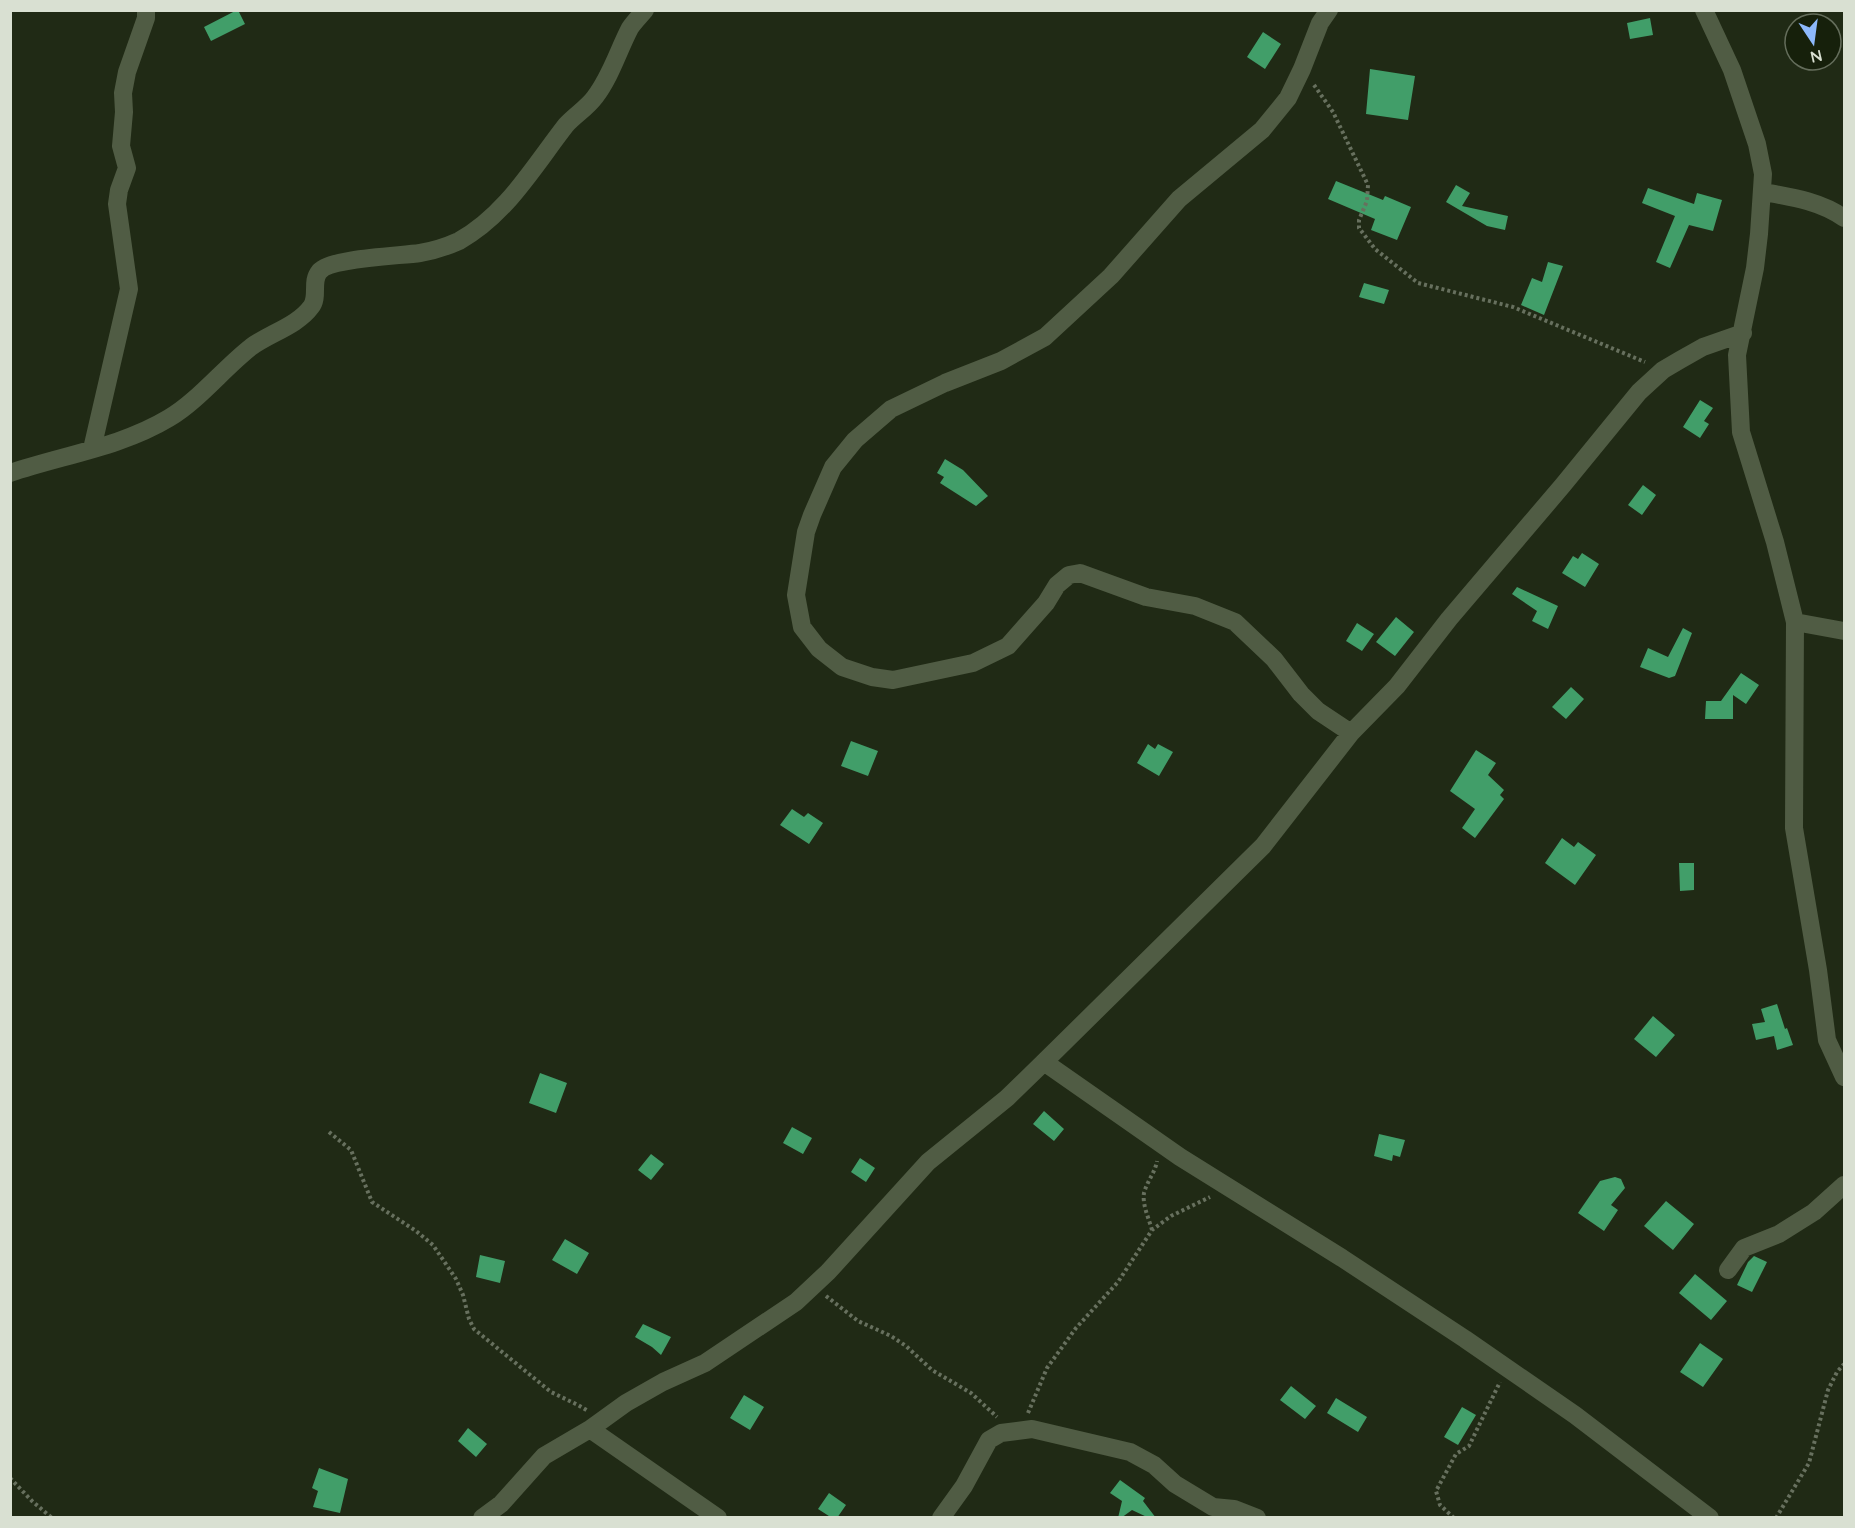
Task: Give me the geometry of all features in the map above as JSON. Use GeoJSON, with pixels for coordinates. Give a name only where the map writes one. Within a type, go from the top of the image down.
{"type":"FeatureCollection","features":[{"type":"Feature","properties":{"kind":"street"},"geometry":{"type":"LineString","coordinates":[[92,449],[129,289],[117,204],[119,190],[127,168],[121,146],[123,93],[127,72],[146,18],[146,10]]}},
{"type":"Feature","properties":{"kind":"street"},"geometry":{"type":"LineString","coordinates":[[10,473],[132,437],[168,419],[183,409],[251,348],[295,321],[312,306],[315,298],[314,286],[319,272],[332,263],[423,252],[458,241],[486,222],[513,196],[568,122],[595,98],[612,71],[629,19],[645,10]]}},
{"type":"Feature","properties":{"kind":"street"},"geometry":{"type":"LineString","coordinates":[[1329,10],[1320,23],[1288,98],[1262,130],[1179,199],[1111,276],[1045,337],[1001,361],[945,383],[891,410],[855,440],[833,467],[812,515],[806,532],[796,595],[802,627],[819,650],[842,667],[872,677],[893,680],[973,663],[1008,646],[1046,603],[1057,585],[1069,575],[1080,573],[1146,597],[1195,606],[1235,622],[1274,659],[1318,711],[1351,733]]}},
{"type":"Feature","properties":{"kind":"street"},"geometry":{"type":"LineString","coordinates":[[1704,10],[1732,70],[1757,144],[1763,174],[1755,268],[1737,355],[1741,432],[1778,553],[1795,622],[1794,828],[1818,970],[1827,1040],[1845,1077]]}},
{"type":"Feature","properties":{"kind":"street"},"geometry":{"type":"LineString","coordinates":[[1762,192],[1804,198],[1845,218]]}},
{"type":"Feature","properties":{"kind":"street"},"geometry":{"type":"LineString","coordinates":[[482,1518],[501,1504],[544,1456],[595,1426],[626,1403],[705,1363],[796,1302],[814,1286],[928,1162],[1007,1098],[1263,846],[1351,733],[1397,686],[1449,619],[1639,392],[1663,370],[1703,347],[1743,333]]}},
{"type":"Feature","properties":{"kind":"street"},"geometry":{"type":"LineString","coordinates":[[1795,622],[1845,631]]}},
{"type":"Feature","properties":{"kind":"street"},"geometry":{"type":"LineString","coordinates":[[1044,1062],[1159,1143],[1342,1258],[1507,1368],[1575,1415],[1710,1518]]}},
{"type":"Feature","properties":{"kind":"street"},"geometry":{"type":"LineString","coordinates":[[1728,1270],[1744,1248],[1779,1234],[1814,1212],[1845,1185]]}},
{"type":"Feature","properties":{"kind":"street"},"geometry":{"type":"LineString","coordinates":[[595,1426],[718,1518]]}},
{"type":"Feature","properties":{"kind":"street"},"geometry":{"type":"LineString","coordinates":[[941,1518],[964,1486],[989,1440],[1001,1433],[1032,1429],[1130,1452],[1154,1465],[1176,1484],[1213,1507],[1234,1509],[1257,1518]]}},
{"type":"Feature","properties":{"kind":"path"},"geometry":{"type":"LineString","coordinates":[[1302,69],[1333,111],[1368,185],[1367,201],[1359,220],[1359,228],[1375,249],[1418,283],[1513,307],[1663,370]]}},
{"type":"Feature","properties":{"kind":"path"},"geometry":{"type":"LineString","coordinates":[[329,1132],[351,1150],[372,1202],[433,1245],[456,1279],[474,1329],[551,1392],[578,1405],[595,1426]]}},
{"type":"Feature","properties":{"kind":"path"},"geometry":{"type":"LineString","coordinates":[[1152,1230],[1144,1191],[1155,1171],[1159,1143]]}},
{"type":"Feature","properties":{"kind":"path"},"geometry":{"type":"LineString","coordinates":[[814,1286],[858,1321],[891,1336],[932,1370],[971,1393],[1016,1431],[1047,1368],[1076,1328],[1118,1282],[1152,1230],[1171,1216],[1196,1203],[1231,1189]]}},
{"type":"Feature","properties":{"kind":"path"},"geometry":{"type":"LineString","coordinates":[[1776,1518],[1809,1463],[1828,1390],[1845,1364]]}},
{"type":"Feature","properties":{"kind":"path"},"geometry":{"type":"LineString","coordinates":[[1454,1518],[1440,1505],[1436,1491],[1456,1454],[1469,1446],[1507,1368]]}},
{"type":"Feature","properties":{"kind":"path"},"geometry":{"type":"LineString","coordinates":[[10,1478],[52,1518]]}},
{"type":"Feature","properties":{"kind":"building"},"geometry":{"type":"Polygon","coordinates":[[[238,10],[245,24],[211,41],[204,27],[238,10]]]}},
{"type":"Feature","properties":{"kind":"building"},"geometry":{"type":"Polygon","coordinates":[[[1650,18],[1653,35],[1630,39],[1627,23],[1650,18]]]}},
{"type":"Feature","properties":{"kind":"building"},"geometry":{"type":"Polygon","coordinates":[[[1263,32],[1281,44],[1265,69],[1247,57],[1263,32]]]}},
{"type":"Feature","properties":{"kind":"building"},"geometry":{"type":"Polygon","coordinates":[[[1370,69],[1415,76],[1408,120],[1366,114],[1370,69]]]}},
{"type":"Feature","properties":{"kind":"building"},"geometry":{"type":"Polygon","coordinates":[[[1336,181],[1383,200],[1385,196],[1411,207],[1397,240],[1371,230],[1375,219],[1328,199],[1336,181]]]}},
{"type":"Feature","properties":{"kind":"building"},"geometry":{"type":"Polygon","coordinates":[[[1456,185],[1470,193],[1462,206],[1508,216],[1505,230],[1487,226],[1446,202],[1456,185]]]}},
{"type":"Feature","properties":{"kind":"building"},"geometry":{"type":"Polygon","coordinates":[[[1648,188],[1694,204],[1697,193],[1722,200],[1713,231],[1689,225],[1670,268],[1656,262],[1675,216],[1642,203],[1648,188]]]}},
{"type":"Feature","properties":{"kind":"building"},"geometry":{"type":"Polygon","coordinates":[[[1548,262],[1563,266],[1544,315],[1521,305],[1532,278],[1542,282],[1548,262]]]}},
{"type":"Feature","properties":{"kind":"building"},"geometry":{"type":"Polygon","coordinates":[[[1364,283],[1389,290],[1384,304],[1359,297],[1364,283]]]}},
{"type":"Feature","properties":{"kind":"building"},"geometry":{"type":"Polygon","coordinates":[[[1700,400],[1713,408],[1704,421],[1709,424],[1700,438],[1683,427],[1700,400]]]}},
{"type":"Feature","properties":{"kind":"building"},"geometry":{"type":"Polygon","coordinates":[[[945,459],[963,470],[988,496],[976,506],[940,483],[944,477],[937,473],[945,459]]]}},
{"type":"Feature","properties":{"kind":"building"},"geometry":{"type":"Polygon","coordinates":[[[1643,485],[1656,495],[1642,515],[1628,505],[1643,485]]]}},
{"type":"Feature","properties":{"kind":"building"},"geometry":{"type":"Polygon","coordinates":[[[1582,553],[1599,564],[1585,587],[1562,573],[1573,556],[1578,559],[1582,553]]]}},
{"type":"Feature","properties":{"kind":"building"},"geometry":{"type":"Polygon","coordinates":[[[1517,587],[1558,606],[1548,629],[1532,621],[1537,611],[1512,594],[1517,587]]]}},
{"type":"Feature","properties":{"kind":"building"},"geometry":{"type":"Polygon","coordinates":[[[1396,617],[1414,632],[1395,656],[1376,642],[1396,617]]]}},
{"type":"Feature","properties":{"kind":"building"},"geometry":{"type":"Polygon","coordinates":[[[1357,623],[1374,634],[1362,651],[1346,641],[1357,623]]]}},
{"type":"Feature","properties":{"kind":"building"},"geometry":{"type":"Polygon","coordinates":[[[1683,628],[1692,633],[1675,676],[1669,678],[1640,667],[1648,648],[1668,657],[1683,628]]]}},
{"type":"Feature","properties":{"kind":"building"},"geometry":{"type":"Polygon","coordinates":[[[1741,673],[1759,685],[1746,704],[1733,695],[1733,719],[1705,719],[1706,701],[1721,701],[1741,673]]]}},
{"type":"Feature","properties":{"kind":"building"},"geometry":{"type":"Polygon","coordinates":[[[1571,687],[1584,699],[1566,719],[1552,707],[1571,687]]]}},
{"type":"Feature","properties":{"kind":"building"},"geometry":{"type":"Polygon","coordinates":[[[851,741],[878,751],[868,776],[841,766],[851,741]]]}},
{"type":"Feature","properties":{"kind":"building"},"geometry":{"type":"Polygon","coordinates":[[[1148,744],[1155,749],[1158,744],[1173,752],[1159,776],[1137,763],[1148,744]]]}},
{"type":"Feature","properties":{"kind":"building"},"geometry":{"type":"Polygon","coordinates":[[[1476,750],[1496,763],[1488,775],[1504,790],[1500,795],[1504,799],[1475,838],[1462,828],[1475,809],[1450,791],[1476,750]]]}},
{"type":"Feature","properties":{"kind":"building"},"geometry":{"type":"Polygon","coordinates":[[[792,809],[804,817],[808,813],[823,823],[809,844],[780,825],[792,809]]]}},
{"type":"Feature","properties":{"kind":"building"},"geometry":{"type":"Polygon","coordinates":[[[1562,838],[1574,847],[1578,842],[1596,855],[1575,885],[1545,863],[1562,838]]]}},
{"type":"Feature","properties":{"kind":"building"},"geometry":{"type":"Polygon","coordinates":[[[1679,863],[1694,863],[1694,890],[1680,891],[1679,863]]]}},
{"type":"Feature","properties":{"kind":"building"},"geometry":{"type":"Polygon","coordinates":[[[1777,1004],[1793,1045],[1777,1050],[1774,1036],[1756,1040],[1752,1024],[1765,1022],[1761,1009],[1777,1004]]]}},
{"type":"Feature","properties":{"kind":"building"},"geometry":{"type":"Polygon","coordinates":[[[1653,1016],[1675,1035],[1656,1057],[1634,1039],[1653,1016]]]}},
{"type":"Feature","properties":{"kind":"building"},"geometry":{"type":"Polygon","coordinates":[[[540,1073],[567,1083],[556,1113],[529,1103],[540,1073]]]}},
{"type":"Feature","properties":{"kind":"building"},"geometry":{"type":"Polygon","coordinates":[[[1044,1111],[1064,1129],[1054,1141],[1033,1124],[1044,1111]]]}},
{"type":"Feature","properties":{"kind":"building"},"geometry":{"type":"Polygon","coordinates":[[[792,1127],[812,1138],[803,1154],[783,1143],[792,1127]]]}},
{"type":"Feature","properties":{"kind":"building"},"geometry":{"type":"Polygon","coordinates":[[[1379,1134],[1405,1140],[1400,1157],[1393,1155],[1392,1161],[1374,1156],[1379,1134]]]}},
{"type":"Feature","properties":{"kind":"building"},"geometry":{"type":"Polygon","coordinates":[[[651,1154],[664,1164],[651,1180],[638,1170],[651,1154]]]}},
{"type":"Feature","properties":{"kind":"building"},"geometry":{"type":"Polygon","coordinates":[[[860,1158],[875,1168],[866,1182],[851,1172],[860,1158]]]}},
{"type":"Feature","properties":{"kind":"building"},"geometry":{"type":"Polygon","coordinates":[[[1615,1177],[1621,1179],[1625,1188],[1611,1205],[1618,1210],[1604,1231],[1578,1213],[1600,1181],[1615,1177]]]}},
{"type":"Feature","properties":{"kind":"building"},"geometry":{"type":"Polygon","coordinates":[[[1666,1201],[1694,1224],[1673,1250],[1644,1226],[1666,1201]]]}},
{"type":"Feature","properties":{"kind":"building"},"geometry":{"type":"Polygon","coordinates":[[[565,1239],[589,1253],[577,1274],[552,1260],[565,1239]]]}},
{"type":"Feature","properties":{"kind":"building"},"geometry":{"type":"Polygon","coordinates":[[[480,1255],[505,1261],[500,1283],[476,1277],[480,1255]]]}},
{"type":"Feature","properties":{"kind":"building"},"geometry":{"type":"Polygon","coordinates":[[[1754,1256],[1767,1262],[1752,1292],[1737,1285],[1748,1262],[1754,1256]]]}},
{"type":"Feature","properties":{"kind":"building"},"geometry":{"type":"Polygon","coordinates":[[[1695,1274],[1727,1301],[1711,1320],[1679,1293],[1695,1274]]]}},
{"type":"Feature","properties":{"kind":"building"},"geometry":{"type":"Polygon","coordinates":[[[643,1324],[671,1337],[661,1355],[635,1337],[643,1324]]]}},
{"type":"Feature","properties":{"kind":"building"},"geometry":{"type":"Polygon","coordinates":[[[1700,1343],[1723,1359],[1703,1387],[1680,1372],[1700,1343]]]}},
{"type":"Feature","properties":{"kind":"building"},"geometry":{"type":"Polygon","coordinates":[[[1291,1386],[1316,1406],[1305,1419],[1280,1400],[1291,1386]]]}},
{"type":"Feature","properties":{"kind":"building"},"geometry":{"type":"Polygon","coordinates":[[[744,1395],[764,1407],[750,1430],[730,1418],[744,1395]]]}},
{"type":"Feature","properties":{"kind":"building"},"geometry":{"type":"Polygon","coordinates":[[[1336,1398],[1367,1417],[1358,1432],[1327,1413],[1336,1398]]]}},
{"type":"Feature","properties":{"kind":"building"},"geometry":{"type":"Polygon","coordinates":[[[1462,1407],[1476,1415],[1458,1445],[1444,1437],[1462,1407]]]}},
{"type":"Feature","properties":{"kind":"building"},"geometry":{"type":"Polygon","coordinates":[[[468,1428],[487,1444],[476,1457],[458,1441],[468,1428]]]}},
{"type":"Feature","properties":{"kind":"building"},"geometry":{"type":"Polygon","coordinates":[[[319,1468],[348,1479],[340,1513],[313,1507],[318,1491],[312,1488],[319,1468]]]}},
{"type":"Feature","properties":{"kind":"building"},"geometry":{"type":"Polygon","coordinates":[[[1120,1480],[1145,1498],[1143,1501],[1156,1518],[1149,1518],[1132,1510],[1118,1518],[1122,1501],[1110,1493],[1120,1480]]]}},
{"type":"Feature","properties":{"kind":"building"},"geometry":{"type":"Polygon","coordinates":[[[829,1493],[846,1505],[837,1518],[832,1518],[818,1509],[829,1493]]]}}]}
